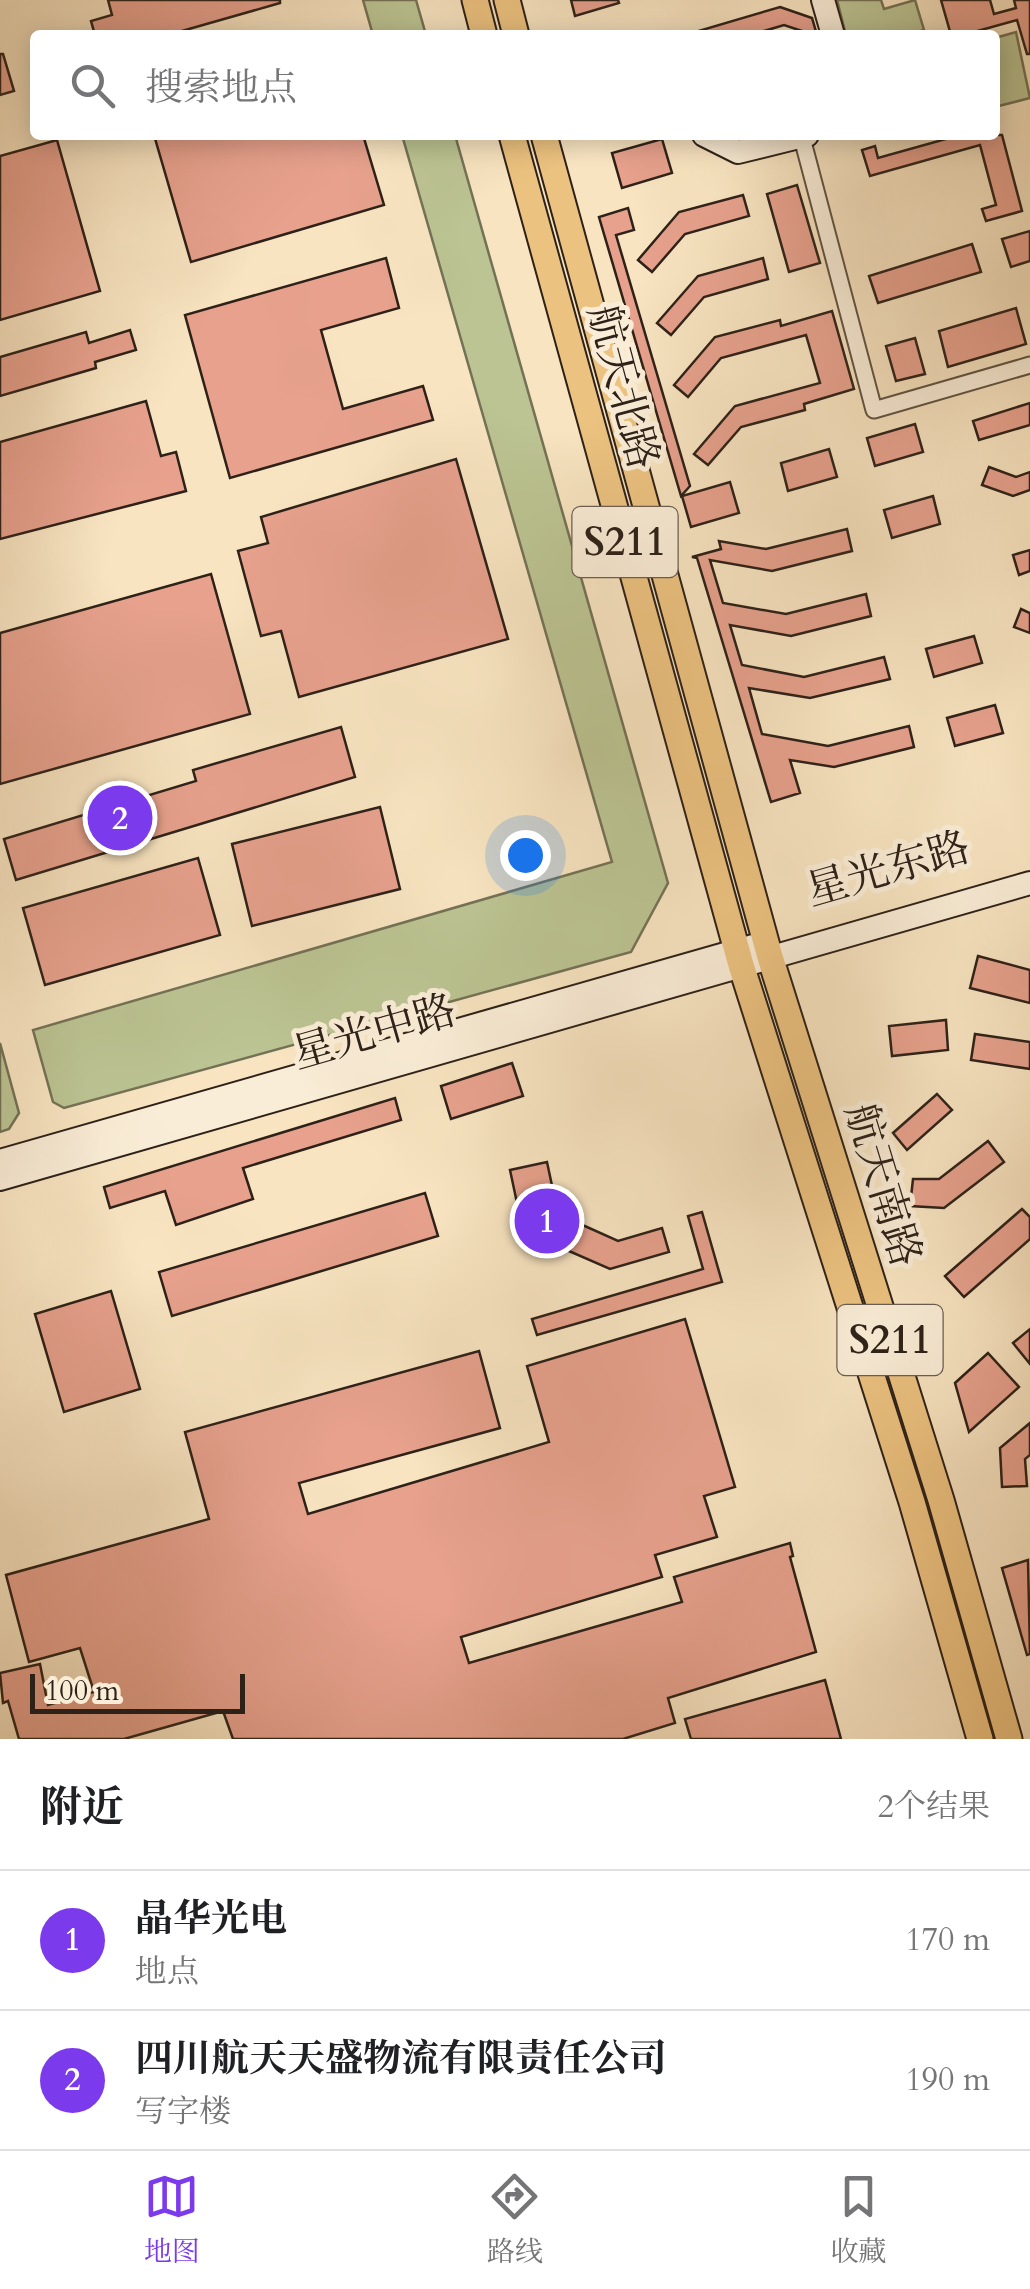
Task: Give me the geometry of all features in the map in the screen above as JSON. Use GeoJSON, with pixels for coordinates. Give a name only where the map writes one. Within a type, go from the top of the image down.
{"type":"FeatureCollection","features":[{"type":"Feature","properties":{"kind":"main road"},"geometry":{"type":"LineString","coordinates":[[475,0],[483,30]]}},
{"type":"Feature","properties":{"kind":"main road"},"geometry":{"type":"LineString","coordinates":[[507,0],[515,30]]}},
{"type":"Feature","properties":{"kind":"main road"},"geometry":{"type":"LineString","coordinates":[[823,0],[832,30]]}},
{"type":"Feature","properties":{"kind":"main road","name":"航天北路"},"geometry":{"type":"LineString","coordinates":[[513,140],[739,957]]}},
{"type":"Feature","properties":{"kind":"main road","name":"航天北路"},"geometry":{"type":"LineString","coordinates":[[545,140],[768,950]]}},
{"type":"Feature","properties":{"kind":"main road"},"geometry":{"type":"LineString","coordinates":[[714,140],[738,152],[788,140]]}},
{"type":"Feature","properties":{"kind":"main road","name":"星光东路"},"geometry":{"type":"LineString","coordinates":[[768,950],[1030,867]]}},
{"type":"Feature","properties":{"kind":"main road","name":"星光东路"},"geometry":{"type":"LineString","coordinates":[[768,950],[1030,883]]}},
{"type":"Feature","properties":{"kind":"main road","name":"星光中路"},"geometry":{"type":"LineString","coordinates":[[0,1160],[768,950]]}},
{"type":"Feature","properties":{"kind":"main road","name":"航天南路"},"geometry":{"type":"LineString","coordinates":[[768,950],[940,1500],[1009,1739]]}},
{"type":"Feature","properties":{"kind":"main road","name":"星光中路"},"geometry":{"type":"LineString","coordinates":[[0,1178],[739,957]]}},
{"type":"Feature","properties":{"kind":"main road","name":"航天南路"},"geometry":{"type":"LineString","coordinates":[[739,957],[912,1502],[980,1739]]}},
{"type":"Feature","properties":{"kind":"street"},"geometry":{"type":"LineString","coordinates":[[805,140],[874,410],[1030,365]]}},
{"type":"Feature","properties":{"kind":"green space"},"geometry":{"type":"Polygon","coordinates":[[[363,0],[416,0],[425,30],[372,30],[363,0]]]}},
{"type":"Feature","properties":{"kind":"green space"},"geometry":{"type":"Polygon","coordinates":[[[837,0],[881,0],[884,9],[915,0],[924,30],[845,30],[837,0]]]}},
{"type":"Feature","properties":{"kind":"green space"},"geometry":{"type":"Polygon","coordinates":[[[1016,32],[1030,98],[1000,106],[1000,37],[1016,32]]]}},
{"type":"Feature","properties":{"kind":"green space"},"geometry":{"type":"Polygon","coordinates":[[[403,140],[456,140],[668,883],[631,952],[64,1108],[53,1102],[33,1030],[612,862],[403,140]]]}},
{"type":"Feature","properties":{"kind":"green space"},"geometry":{"type":"Polygon","coordinates":[[[0,1043],[19,1113],[9,1129],[0,1132],[0,1043]]]}},
{"type":"Feature","properties":{"kind":"building"},"geometry":{"type":"Polygon","coordinates":[[[108,0],[280,0],[186,30],[94,30],[91,21],[112,15],[108,0]]]}},
{"type":"Feature","properties":{"kind":"building"},"geometry":{"type":"Polygon","coordinates":[[[571,0],[618,0],[619,3],[575,16],[571,0]]]}},
{"type":"Feature","properties":{"kind":"building"},"geometry":{"type":"Polygon","coordinates":[[[941,0],[990,0],[994,14],[1016,8],[1014,0],[1030,0],[1030,54],[1017,20],[981,30],[950,30],[941,0]]]}},
{"type":"Feature","properties":{"kind":"building"},"geometry":{"type":"Polygon","coordinates":[[[780,7],[812,18],[816,30],[784,25],[768,30],[702,30],[780,7]]]}},
{"type":"Feature","properties":{"kind":"building"},"geometry":{"type":"Polygon","coordinates":[[[0,54],[14,91],[0,95],[0,54]]]}},
{"type":"Feature","properties":{"kind":"building"},"geometry":{"type":"Polygon","coordinates":[[[1002,135],[1022,211],[986,221],[982,209],[996,205],[980,145],[870,176],[862,150],[875,146],[878,158],[942,140],[1000,140],[1002,135]]]}},
{"type":"Feature","properties":{"kind":"building"},"geometry":{"type":"Polygon","coordinates":[[[57,140],[100,291],[0,320],[0,156],[57,140]]]}},
{"type":"Feature","properties":{"kind":"building"},"geometry":{"type":"Polygon","coordinates":[[[155,140],[364,140],[384,205],[191,262],[155,140]]]}},
{"type":"Feature","properties":{"kind":"building"},"geometry":{"type":"Polygon","coordinates":[[[662,140],[672,173],[622,188],[612,153],[662,140]]]}},
{"type":"Feature","properties":{"kind":"building"},"geometry":{"type":"Polygon","coordinates":[[[797,185],[820,263],[789,272],[767,194],[797,185]]]}},
{"type":"Feature","properties":{"kind":"building"},"geometry":{"type":"Polygon","coordinates":[[[743,195],[749,216],[685,234],[652,272],[638,260],[679,212],[743,195]]]}},
{"type":"Feature","properties":{"kind":"building"},"geometry":{"type":"Polygon","coordinates":[[[628,208],[634,230],[616,235],[690,486],[681,496],[599,217],[628,208]]]}},
{"type":"Feature","properties":{"kind":"building"},"geometry":{"type":"Polygon","coordinates":[[[1030,231],[1030,261],[1011,267],[1002,239],[1030,231]]]}},
{"type":"Feature","properties":{"kind":"building"},"geometry":{"type":"Polygon","coordinates":[[[972,244],[981,272],[878,303],[869,276],[972,244]]]}},
{"type":"Feature","properties":{"kind":"building"},"geometry":{"type":"Polygon","coordinates":[[[386,258],[399,308],[321,330],[343,409],[423,386],[433,420],[230,478],[185,315],[386,258]]]}},
{"type":"Feature","properties":{"kind":"building"},"geometry":{"type":"Polygon","coordinates":[[[763,258],[768,279],[704,297],[671,335],[657,323],[698,276],[763,258]]]}},
{"type":"Feature","properties":{"kind":"building"},"geometry":{"type":"Polygon","coordinates":[[[1016,308],[1026,344],[948,367],[939,331],[1016,308]]]}},
{"type":"Feature","properties":{"kind":"building"},"geometry":{"type":"Polygon","coordinates":[[[832,311],[854,389],[804,404],[805,410],[741,427],[708,465],[694,454],[735,406],[820,383],[806,335],[721,358],[688,397],[674,385],[715,337],[780,320],[781,326],[832,311]]]}},
{"type":"Feature","properties":{"kind":"building"},"geometry":{"type":"Polygon","coordinates":[[[130,330],[136,350],[95,362],[96,368],[0,396],[0,357],[86,332],[89,343],[130,330]]]}},
{"type":"Feature","properties":{"kind":"building"},"geometry":{"type":"Polygon","coordinates":[[[915,338],[925,374],[896,381],[886,346],[915,338]]]}},
{"type":"Feature","properties":{"kind":"building"},"geometry":{"type":"Polygon","coordinates":[[[146,401],[161,456],[176,452],[186,491],[0,539],[0,442],[146,401]]]}},
{"type":"Feature","properties":{"kind":"building"},"geometry":{"type":"Polygon","coordinates":[[[1030,403],[1030,425],[979,440],[973,421],[1030,403]]]}},
{"type":"Feature","properties":{"kind":"building"},"geometry":{"type":"Polygon","coordinates":[[[915,424],[923,452],[875,466],[867,438],[915,424]]]}},
{"type":"Feature","properties":{"kind":"building"},"geometry":{"type":"Polygon","coordinates":[[[829,449],[837,477],[788,491],[781,463],[829,449]]]}},
{"type":"Feature","properties":{"kind":"building"},"geometry":{"type":"Polygon","coordinates":[[[456,459],[508,639],[299,697],[281,631],[261,636],[238,551],[268,543],[261,517],[456,459]]]}},
{"type":"Feature","properties":{"kind":"building"},"geometry":{"type":"Polygon","coordinates":[[[989,467],[1016,477],[1030,472],[1030,490],[1013,496],[982,485],[989,467]]]}},
{"type":"Feature","properties":{"kind":"building"},"geometry":{"type":"Polygon","coordinates":[[[730,482],[739,513],[691,527],[682,496],[730,482]]]}},
{"type":"Feature","properties":{"kind":"building"},"geometry":{"type":"Polygon","coordinates":[[[933,496],[940,524],[892,538],[884,510],[933,496]]]}},
{"type":"Feature","properties":{"kind":"building"},"geometry":{"type":"Polygon","coordinates":[[[847,529],[852,551],[772,571],[710,560],[723,603],[786,614],[866,594],[871,616],[791,636],[730,625],[742,665],[804,677],[884,657],[890,679],[810,698],[749,688],[762,734],[828,746],[909,726],[914,747],[834,767],[790,760],[800,793],[771,802],[697,558],[692,557],[721,549],[719,541],[766,549],[847,529]]]}},
{"type":"Feature","properties":{"kind":"building"},"geometry":{"type":"Polygon","coordinates":[[[1030,550],[1030,571],[1019,575],[1013,555],[1030,550]]]}},
{"type":"Feature","properties":{"kind":"building"},"geometry":{"type":"Polygon","coordinates":[[[211,574],[250,714],[0,784],[0,633],[211,574]]]}},
{"type":"Feature","properties":{"kind":"building"},"geometry":{"type":"Polygon","coordinates":[[[1021,609],[1030,613],[1030,633],[1014,627],[1021,609]]]}},
{"type":"Feature","properties":{"kind":"building"},"geometry":{"type":"Polygon","coordinates":[[[974,636],[982,663],[934,677],[926,649],[974,636]]]}},
{"type":"Feature","properties":{"kind":"building"},"geometry":{"type":"Polygon","coordinates":[[[995,705],[1003,733],[955,746],[947,718],[995,705]]]}},
{"type":"Feature","properties":{"kind":"building"},"geometry":{"type":"Polygon","coordinates":[[[341,727],[355,777],[16,880],[4,839],[196,781],[193,770],[341,727]]]}},
{"type":"Feature","properties":{"kind":"building"},"geometry":{"type":"Polygon","coordinates":[[[380,807],[400,889],[252,926],[232,844],[380,807]]]}},
{"type":"Feature","properties":{"kind":"building"},"geometry":{"type":"Polygon","coordinates":[[[198,858],[220,935],[45,985],[23,908],[198,858]]]}},
{"type":"Feature","properties":{"kind":"building"},"geometry":{"type":"Polygon","coordinates":[[[978,956],[1030,970],[1030,1003],[970,988],[978,956]]]}},
{"type":"Feature","properties":{"kind":"building"},"geometry":{"type":"Polygon","coordinates":[[[946,1020],[948,1050],[892,1056],[889,1026],[946,1020]]]}},
{"type":"Feature","properties":{"kind":"building"},"geometry":{"type":"Polygon","coordinates":[[[975,1034],[1030,1042],[1030,1069],[971,1060],[975,1034]]]}},
{"type":"Feature","properties":{"kind":"building"},"geometry":{"type":"Polygon","coordinates":[[[512,1063],[523,1096],[451,1119],[441,1086],[512,1063]]]}},
{"type":"Feature","properties":{"kind":"building"},"geometry":{"type":"Polygon","coordinates":[[[937,1094],[952,1110],[907,1150],[893,1133],[937,1094]]]}},
{"type":"Feature","properties":{"kind":"building"},"geometry":{"type":"Polygon","coordinates":[[[395,1098],[401,1120],[243,1168],[253,1199],[176,1225],[165,1191],[110,1208],[104,1187],[395,1098]]]}},
{"type":"Feature","properties":{"kind":"building"},"geometry":{"type":"Polygon","coordinates":[[[988,1141],[1004,1162],[944,1208],[910,1206],[913,1179],[939,1179],[988,1141]]]}},
{"type":"Feature","properties":{"kind":"building"},"geometry":{"type":"Polygon","coordinates":[[[547,1162],[558,1214],[618,1241],[662,1228],[669,1252],[610,1269],[523,1231],[510,1170],[547,1162]]]}},
{"type":"Feature","properties":{"kind":"building"},"geometry":{"type":"Polygon","coordinates":[[[425,1193],[438,1236],[172,1316],[159,1272],[425,1193]]]}},
{"type":"Feature","properties":{"kind":"building"},"geometry":{"type":"Polygon","coordinates":[[[1022,1209],[1030,1217],[1030,1239],[964,1297],[945,1276],[1022,1209]]]}},
{"type":"Feature","properties":{"kind":"building"},"geometry":{"type":"Polygon","coordinates":[[[702,1212],[722,1282],[537,1335],[532,1319],[703,1269],[688,1216],[702,1212]]]}},
{"type":"Feature","properties":{"kind":"building"},"geometry":{"type":"Polygon","coordinates":[[[111,1291],[140,1389],[64,1412],[35,1314],[111,1291]]]}},
{"type":"Feature","properties":{"kind":"building"},"geometry":{"type":"Polygon","coordinates":[[[685,1319],[735,1487],[704,1496],[717,1537],[655,1555],[662,1577],[461,1637],[469,1663],[682,1602],[674,1577],[790,1543],[790,1557],[816,1652],[668,1698],[675,1723],[623,1739],[233,1739],[223,1711],[124,1739],[19,1739],[8,1701],[3,1703],[0,1673],[40,1664],[48,1705],[94,1692],[80,1648],[29,1662],[6,1575],[209,1519],[185,1432],[479,1351],[500,1428],[299,1483],[308,1514],[549,1442],[527,1366],[685,1319]]]}},
{"type":"Feature","properties":{"kind":"building"},"geometry":{"type":"Polygon","coordinates":[[[1030,1329],[1030,1364],[1013,1343],[1030,1329]]]}},
{"type":"Feature","properties":{"kind":"building"},"geometry":{"type":"Polygon","coordinates":[[[988,1353],[1019,1387],[969,1432],[955,1383],[988,1353]]]}},
{"type":"Feature","properties":{"kind":"building"},"geometry":{"type":"Polygon","coordinates":[[[1030,1423],[1030,1455],[1025,1459],[1027,1486],[1002,1487],[1000,1448],[1030,1423]]]}},
{"type":"Feature","properties":{"kind":"building"},"geometry":{"type":"Polygon","coordinates":[[[1028,1560],[1030,1654],[1027,1655],[1002,1568],[1028,1560]]]}},
{"type":"Feature","properties":{"kind":"building"},"geometry":{"type":"Polygon","coordinates":[[[825,1680],[841,1739],[691,1739],[685,1719],[825,1680]]]}},
{"type":"Feature","properties":{"kind":"place","name":"四川航天天盛物流有限责任公司"},"geometry":{"type":"Point","coordinates":[120,818]}},
{"type":"Feature","properties":{"kind":"place","name":"晶华光电"},"geometry":{"type":"Point","coordinates":[547,1221]}}]}
